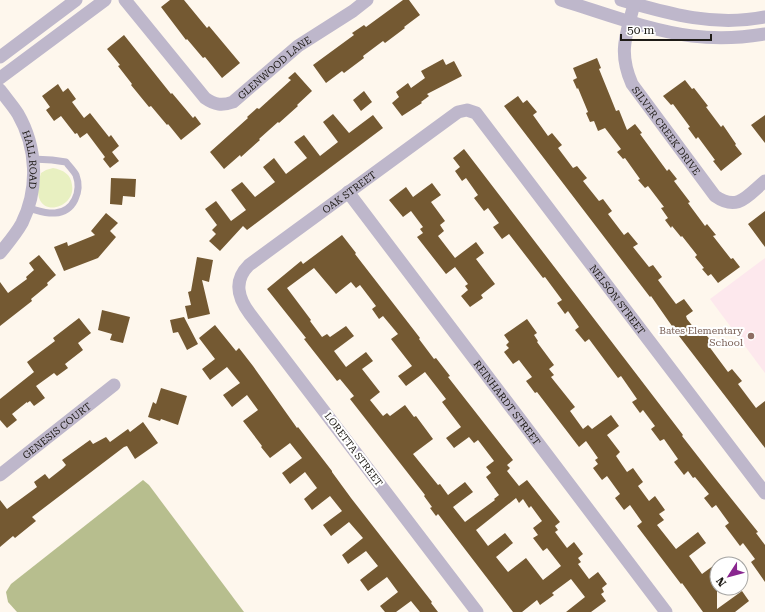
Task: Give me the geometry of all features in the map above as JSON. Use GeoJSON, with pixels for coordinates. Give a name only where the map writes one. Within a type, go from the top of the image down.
{"type":"FeatureCollection","features":[{"type":"Feature","properties":{"kind":"street"},"geometry":{"type":"LineString","coordinates":[[0,57],[76,0]]}},
{"type":"Feature","properties":{"kind":"street"},"geometry":{"type":"LineString","coordinates":[[0,78],[105,0]]}},
{"type":"Feature","properties":{"kind":"street","name":"GLENWOOD LANE"},"geometry":{"type":"LineString","coordinates":[[125,0],[205,98],[216,104],[222,105],[233,102],[298,46],[353,11],[367,0]]}},
{"type":"Feature","properties":{"kind":"street"},"geometry":{"type":"LineString","coordinates":[[561,0],[669,32],[692,36],[721,38],[765,34]]}},
{"type":"Feature","properties":{"kind":"street"},"geometry":{"type":"LineString","coordinates":[[621,0],[696,19],[724,21],[751,20],[765,17]]}},
{"type":"Feature","properties":{"kind":"street","name":"SILVER CREEK DRIVE"},"geometry":{"type":"LineString","coordinates":[[634,4],[625,43],[624,56],[626,70],[632,84],[715,196],[722,202],[737,203],[765,181]]}},
{"type":"Feature","properties":{"kind":"street","name":"HALL ROAD"},"geometry":{"type":"LineString","coordinates":[[0,90],[18,115],[26,130],[33,159],[33,183],[28,208],[16,233],[0,253]]}},
{"type":"Feature","properties":{"kind":"street","name":"OAK STREET"},"geometry":{"type":"LineString","coordinates":[[240,283],[242,274],[249,265],[458,112],[467,110]]}},
{"type":"Feature","properties":{"kind":"street","name":"NELSON STREET"},"geometry":{"type":"LineString","coordinates":[[467,110],[476,113],[765,493]]}},
{"type":"Feature","properties":{"kind":"street","name":"REINHARDT STREET"},"geometry":{"type":"LineString","coordinates":[[348,192],[666,612]]}},
{"type":"Feature","properties":{"kind":"street","name":"LORETTA STREET"},"geometry":{"type":"LineString","coordinates":[[240,283],[239,294],[246,309],[477,612]]}},
{"type":"Feature","properties":{"kind":"street","name":"GENESIS COURT"},"geometry":{"type":"LineString","coordinates":[[0,475],[114,386]]}},
{"type":"Feature","properties":{"kind":"lane"},"geometry":{"type":"LineString","coordinates":[[28,208],[48,213],[57,213],[67,210],[75,200],[78,187],[76,174],[66,162],[33,159]]}},
{"type":"Feature","properties":{"kind":"shaded area","name":"Bates Elementary School"},"geometry":{"type":"Polygon","coordinates":[[[765,258],[765,373],[710,299],[765,258]]]}},
{"type":"Feature","properties":{"kind":"green space"},"geometry":{"type":"Polygon","coordinates":[[[53,168],[66,173],[70,178],[72,185],[71,194],[67,201],[60,206],[52,208],[45,206],[40,200],[38,189],[41,173],[53,168]]]}},
{"type":"Feature","properties":{"kind":"green space"},"geometry":{"type":"Polygon","coordinates":[[[143,480],[149,485],[244,612],[17,612],[8,602],[6,592],[11,584],[143,480]]]}},
{"type":"Feature","properties":{"kind":"building"},"geometry":{"type":"Polygon","coordinates":[[[170,0],[184,0],[207,28],[209,26],[240,63],[222,78],[205,57],[203,58],[187,39],[186,40],[161,7],[170,0]]]}},
{"type":"Feature","properties":{"kind":"building"},"geometry":{"type":"Polygon","coordinates":[[[403,0],[409,0],[420,15],[385,43],[383,41],[363,56],[364,58],[344,73],[342,71],[326,83],[313,65],[354,35],[352,33],[364,25],[366,27],[403,0]]]}},
{"type":"Feature","properties":{"kind":"building"},"geometry":{"type":"Polygon","coordinates":[[[124,35],[171,94],[172,93],[193,118],[195,116],[201,124],[181,140],[151,106],[149,107],[131,85],[132,84],[118,66],[120,65],[107,49],[124,35]]]}},
{"type":"Feature","properties":{"kind":"building"},"geometry":{"type":"Polygon","coordinates":[[[597,58],[601,68],[599,69],[616,111],[619,110],[627,130],[635,124],[642,133],[640,134],[667,171],[669,169],[677,179],[674,181],[690,202],[688,203],[705,226],[707,224],[716,235],[713,236],[731,259],[733,258],[740,267],[718,283],[711,274],[708,276],[702,269],[704,268],[695,257],[697,255],[682,236],[681,237],[672,226],[671,228],[665,220],[668,218],[661,208],[664,207],[648,186],[645,188],[638,180],[640,179],[625,158],[623,159],[617,152],[621,149],[605,128],[598,131],[594,121],[590,122],[586,113],[588,112],[573,80],[577,78],[573,68],[597,58]]]}},
{"type":"Feature","properties":{"kind":"building"},"geometry":{"type":"Polygon","coordinates":[[[443,59],[446,65],[454,61],[462,76],[427,94],[429,96],[421,102],[422,103],[402,116],[392,103],[399,97],[396,92],[408,83],[411,88],[425,78],[421,71],[443,59]]]}},
{"type":"Feature","properties":{"kind":"building"},"geometry":{"type":"Polygon","coordinates":[[[295,72],[312,91],[297,105],[298,106],[259,139],[260,140],[241,157],[240,155],[224,169],[210,152],[257,108],[259,109],[291,80],[288,78],[295,72]]]}},
{"type":"Feature","properties":{"kind":"building"},"geometry":{"type":"Polygon","coordinates":[[[685,80],[692,89],[694,88],[708,106],[706,107],[721,127],[723,125],[742,154],[721,171],[698,137],[696,139],[688,128],[690,127],[673,104],[671,105],[663,96],[685,80]]]}},
{"type":"Feature","properties":{"kind":"building"},"geometry":{"type":"Polygon","coordinates":[[[58,84],[63,92],[68,88],[76,99],[72,102],[84,118],[90,113],[109,137],[111,135],[119,146],[112,152],[119,161],[110,168],[103,159],[105,157],[87,133],[80,138],[61,116],[54,121],[46,110],[50,107],[42,96],[58,84]]]}},
{"type":"Feature","properties":{"kind":"building"},"geometry":{"type":"Polygon","coordinates":[[[364,91],[372,102],[361,111],[353,100],[364,91]]]}},
{"type":"Feature","properties":{"kind":"building"},"geometry":{"type":"Polygon","coordinates":[[[518,96],[523,103],[527,100],[537,112],[533,115],[548,136],[552,133],[562,145],[558,148],[573,168],[577,166],[587,178],[583,181],[599,201],[603,199],[612,211],[608,214],[624,235],[628,232],[638,244],[633,247],[649,267],[653,265],[662,277],[658,280],[676,304],[684,299],[693,311],[686,316],[687,319],[698,333],[702,330],[712,342],[708,345],[728,372],[732,369],[742,381],[738,384],[756,408],[765,401],[765,448],[679,336],[651,296],[650,297],[504,106],[518,96]]]}},
{"type":"Feature","properties":{"kind":"building"},"geometry":{"type":"Polygon","coordinates":[[[333,114],[349,133],[373,115],[383,128],[247,230],[243,226],[220,251],[209,241],[216,234],[212,230],[217,225],[205,209],[216,201],[231,221],[246,210],[231,190],[242,182],[255,197],[275,182],[263,167],[274,158],[286,174],[307,158],[294,142],[304,135],[320,156],[338,142],[323,122],[333,114]]]}},
{"type":"Feature","properties":{"kind":"building"},"geometry":{"type":"Polygon","coordinates":[[[765,115],[765,143],[751,125],[765,115]]]}},
{"type":"Feature","properties":{"kind":"building"},"geometry":{"type":"Polygon","coordinates":[[[464,149],[683,435],[682,436],[758,532],[756,533],[765,545],[765,582],[751,562],[755,559],[743,543],[740,546],[725,526],[729,523],[716,505],[712,508],[704,498],[709,494],[688,471],[684,475],[674,462],[678,459],[664,439],[660,441],[651,429],[655,426],[643,410],[640,413],[632,402],[637,399],[621,376],[618,378],[589,339],[585,342],[575,330],[579,327],[568,311],[565,314],[557,303],[562,300],[509,234],[502,239],[493,227],[499,223],[488,208],[484,211],[474,198],[478,195],[466,178],[462,181],[455,171],[460,167],[453,158],[464,149]]]}},
{"type":"Feature","properties":{"kind":"building"},"geometry":{"type":"Polygon","coordinates":[[[111,178],[136,179],[135,197],[123,196],[122,205],[110,204],[111,178]]]}},
{"type":"Feature","properties":{"kind":"building"},"geometry":{"type":"Polygon","coordinates":[[[432,183],[441,195],[431,202],[445,221],[440,225],[444,231],[438,236],[455,258],[476,242],[484,253],[476,259],[495,284],[481,295],[483,298],[470,307],[461,296],[468,290],[465,286],[468,284],[455,267],[446,274],[417,237],[423,233],[420,229],[423,227],[411,211],[403,217],[389,200],[406,187],[413,197],[432,183]]]}},
{"type":"Feature","properties":{"kind":"building"},"geometry":{"type":"Polygon","coordinates":[[[765,211],[765,247],[748,224],[765,211]]]}},
{"type":"Feature","properties":{"kind":"building"},"geometry":{"type":"Polygon","coordinates":[[[106,213],[118,223],[110,231],[116,237],[98,258],[64,271],[54,247],[67,242],[68,246],[95,235],[91,231],[106,213]]]}},
{"type":"Feature","properties":{"kind":"building"},"geometry":{"type":"Polygon","coordinates":[[[342,235],[420,338],[419,339],[434,359],[436,358],[450,376],[448,377],[513,460],[507,465],[510,468],[507,471],[519,486],[527,480],[560,522],[555,526],[558,530],[555,532],[567,548],[574,542],[583,554],[578,558],[581,562],[578,564],[589,579],[598,572],[607,584],[602,588],[604,592],[601,594],[606,601],[591,612],[566,612],[585,597],[571,579],[552,593],[554,595],[540,605],[537,600],[522,612],[513,612],[438,514],[436,516],[430,508],[432,507],[424,496],[425,495],[350,399],[354,396],[340,379],[337,381],[304,339],[306,338],[267,289],[301,261],[303,264],[342,235]],[[314,268],[287,288],[322,337],[327,334],[330,337],[346,326],[354,336],[334,351],[346,367],[366,352],[373,361],[362,369],[380,392],[370,400],[383,416],[387,413],[390,416],[405,405],[414,417],[416,416],[433,439],[413,454],[448,495],[465,482],[473,492],[453,507],[465,522],[495,500],[494,499],[499,495],[486,477],[491,473],[486,467],[494,461],[478,440],[474,443],[469,437],[454,448],[446,438],[461,427],[442,402],[446,399],[425,372],[406,386],[398,376],[412,366],[391,339],[398,334],[383,316],[379,319],[372,309],[376,306],[360,285],[356,288],[351,282],[336,294],[314,268]],[[516,498],[476,530],[488,546],[505,533],[513,543],[496,557],[508,572],[526,558],[543,580],[561,566],[547,548],[543,551],[533,538],[538,535],[533,528],[542,521],[531,506],[529,508],[523,499],[519,503],[516,498]]]}},
{"type":"Feature","properties":{"kind":"building"},"geometry":{"type":"Polygon","coordinates":[[[39,255],[56,275],[47,283],[48,285],[31,299],[32,301],[0,326],[0,282],[8,293],[27,279],[26,277],[34,270],[29,263],[39,255]]]}},
{"type":"Feature","properties":{"kind":"building"},"geometry":{"type":"Polygon","coordinates":[[[197,257],[213,260],[209,282],[202,280],[210,314],[188,319],[185,306],[191,305],[188,292],[191,291],[197,257]]]}},
{"type":"Feature","properties":{"kind":"building"},"geometry":{"type":"Polygon","coordinates":[[[102,310],[130,317],[123,343],[110,340],[112,334],[98,330],[102,310]]]}},
{"type":"Feature","properties":{"kind":"building"},"geometry":{"type":"Polygon","coordinates":[[[184,317],[198,344],[187,350],[178,332],[173,333],[170,320],[184,317]]]}},
{"type":"Feature","properties":{"kind":"building"},"geometry":{"type":"Polygon","coordinates":[[[79,318],[91,333],[78,343],[83,350],[65,364],[68,368],[57,376],[54,373],[36,386],[45,398],[34,406],[30,401],[27,402],[12,414],[17,420],[7,428],[0,420],[0,399],[34,372],[27,362],[55,341],[53,338],[79,318]]]}},
{"type":"Feature","properties":{"kind":"building"},"geometry":{"type":"Polygon","coordinates":[[[527,319],[537,333],[534,335],[538,341],[537,342],[554,365],[549,369],[554,375],[551,377],[575,407],[570,411],[583,429],[588,425],[592,429],[611,415],[619,426],[607,435],[620,452],[616,456],[627,472],[633,468],[643,482],[638,486],[649,501],[655,496],[665,510],[659,514],[664,520],[657,525],[676,549],[698,532],[706,543],[689,556],[702,574],[709,569],[709,596],[717,596],[717,609],[735,596],[746,596],[749,601],[735,612],[703,612],[637,526],[642,522],[630,505],[624,510],[615,498],[620,494],[607,476],[602,480],[593,468],[598,464],[595,460],[598,458],[586,441],[579,447],[537,392],[535,393],[526,381],[532,377],[519,360],[513,364],[504,352],[509,348],[506,345],[509,342],[504,335],[527,319]]]}},
{"type":"Feature","properties":{"kind":"building"},"geometry":{"type":"Polygon","coordinates":[[[215,325],[236,351],[239,348],[253,366],[297,428],[298,427],[332,471],[351,498],[432,602],[431,603],[438,612],[420,612],[411,601],[396,612],[385,612],[380,606],[398,592],[387,577],[368,591],[360,580],[378,566],[366,551],[348,564],[342,555],[363,538],[349,522],[331,536],[323,525],[342,511],[330,496],[312,510],[304,499],[317,488],[305,472],[290,484],[282,473],[302,458],[290,443],[270,458],[243,421],[258,410],[247,395],[232,407],[223,395],[240,383],[227,367],[210,380],[202,369],[215,359],[199,338],[215,325]]]}},
{"type":"Feature","properties":{"kind":"building"},"geometry":{"type":"Polygon","coordinates":[[[161,388],[187,396],[178,425],[161,419],[160,421],[148,417],[153,402],[156,404],[161,388]]]}},
{"type":"Feature","properties":{"kind":"building"},"geometry":{"type":"Polygon","coordinates":[[[143,422],[158,443],[135,459],[127,446],[124,447],[32,517],[36,521],[15,538],[13,536],[0,547],[0,500],[7,509],[37,487],[34,482],[45,474],[49,479],[63,468],[66,465],[62,460],[90,440],[93,444],[106,437],[110,442],[128,429],[130,432],[143,422]]]}},
{"type":"Feature","properties":{"kind":"place","name":"Bates Elementary School"},"geometry":{"type":"Point","coordinates":[751,336]}}]}
